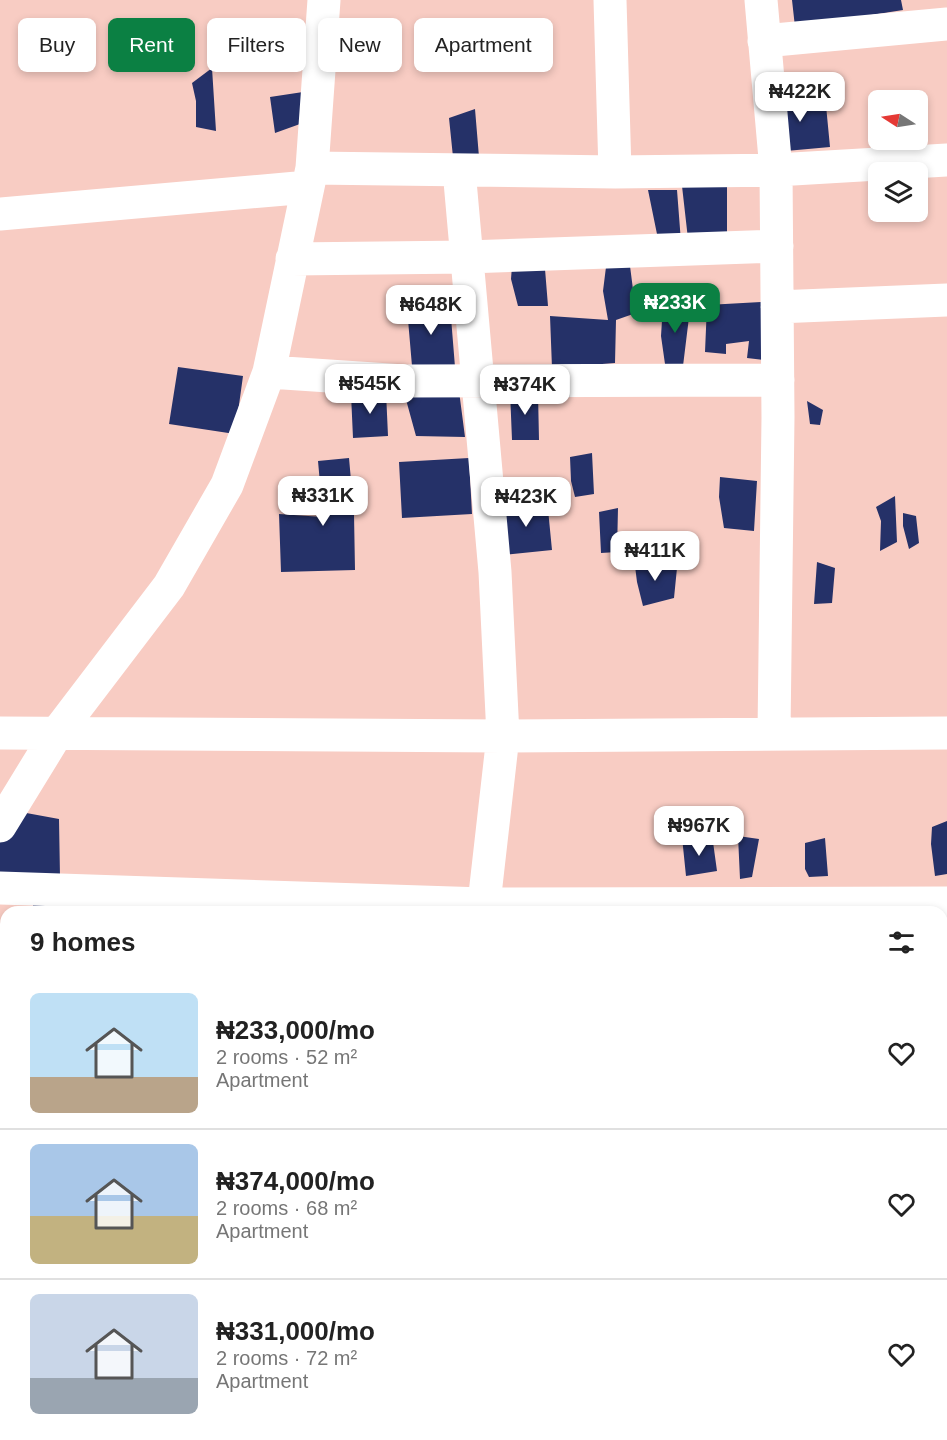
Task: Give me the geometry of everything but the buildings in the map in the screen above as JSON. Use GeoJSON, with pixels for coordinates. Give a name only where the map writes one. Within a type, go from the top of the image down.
{"type":"FeatureCollection","features":[{"type":"Feature","properties":{"kind":"street"},"geometry":{"type":"LineString","coordinates":[[0,826],[57,733],[169,586],[227,485],[269,372],[310,177],[324,0]]}},
{"type":"Feature","properties":{"kind":"street"},"geometry":{"type":"LineString","coordinates":[[610,0],[615,172]]}},
{"type":"Feature","properties":{"kind":"street"},"geometry":{"type":"LineString","coordinates":[[761,0],[776,170],[778,380],[774,733]]}},
{"type":"Feature","properties":{"kind":"street"},"geometry":{"type":"LineString","coordinates":[[765,41],[947,24]]}},
{"type":"Feature","properties":{"kind":"street"},"geometry":{"type":"LineString","coordinates":[[0,214],[310,177],[459,170],[615,172],[776,170],[947,160]]}},
{"type":"Feature","properties":{"kind":"street"},"geometry":{"type":"LineString","coordinates":[[459,170],[495,572],[503,736],[483,906]]}},
{"type":"Feature","properties":{"kind":"street"},"geometry":{"type":"LineString","coordinates":[[292,259],[467,257],[777,246]]}},
{"type":"Feature","properties":{"kind":"street"},"geometry":{"type":"LineString","coordinates":[[777,307],[947,300]]}},
{"type":"Feature","properties":{"kind":"street"},"geometry":{"type":"LineString","coordinates":[[269,372],[404,381],[778,380]]}},
{"type":"Feature","properties":{"kind":"street"},"geometry":{"type":"LineString","coordinates":[[0,733],[503,736],[947,733]]}},
{"type":"Feature","properties":{"kind":"street"},"geometry":{"type":"LineString","coordinates":[[0,888],[33,901],[354,906]]}},
{"type":"Feature","properties":{"kind":"street"},"geometry":{"type":"LineString","coordinates":[[669,906],[947,903]]}}]}
